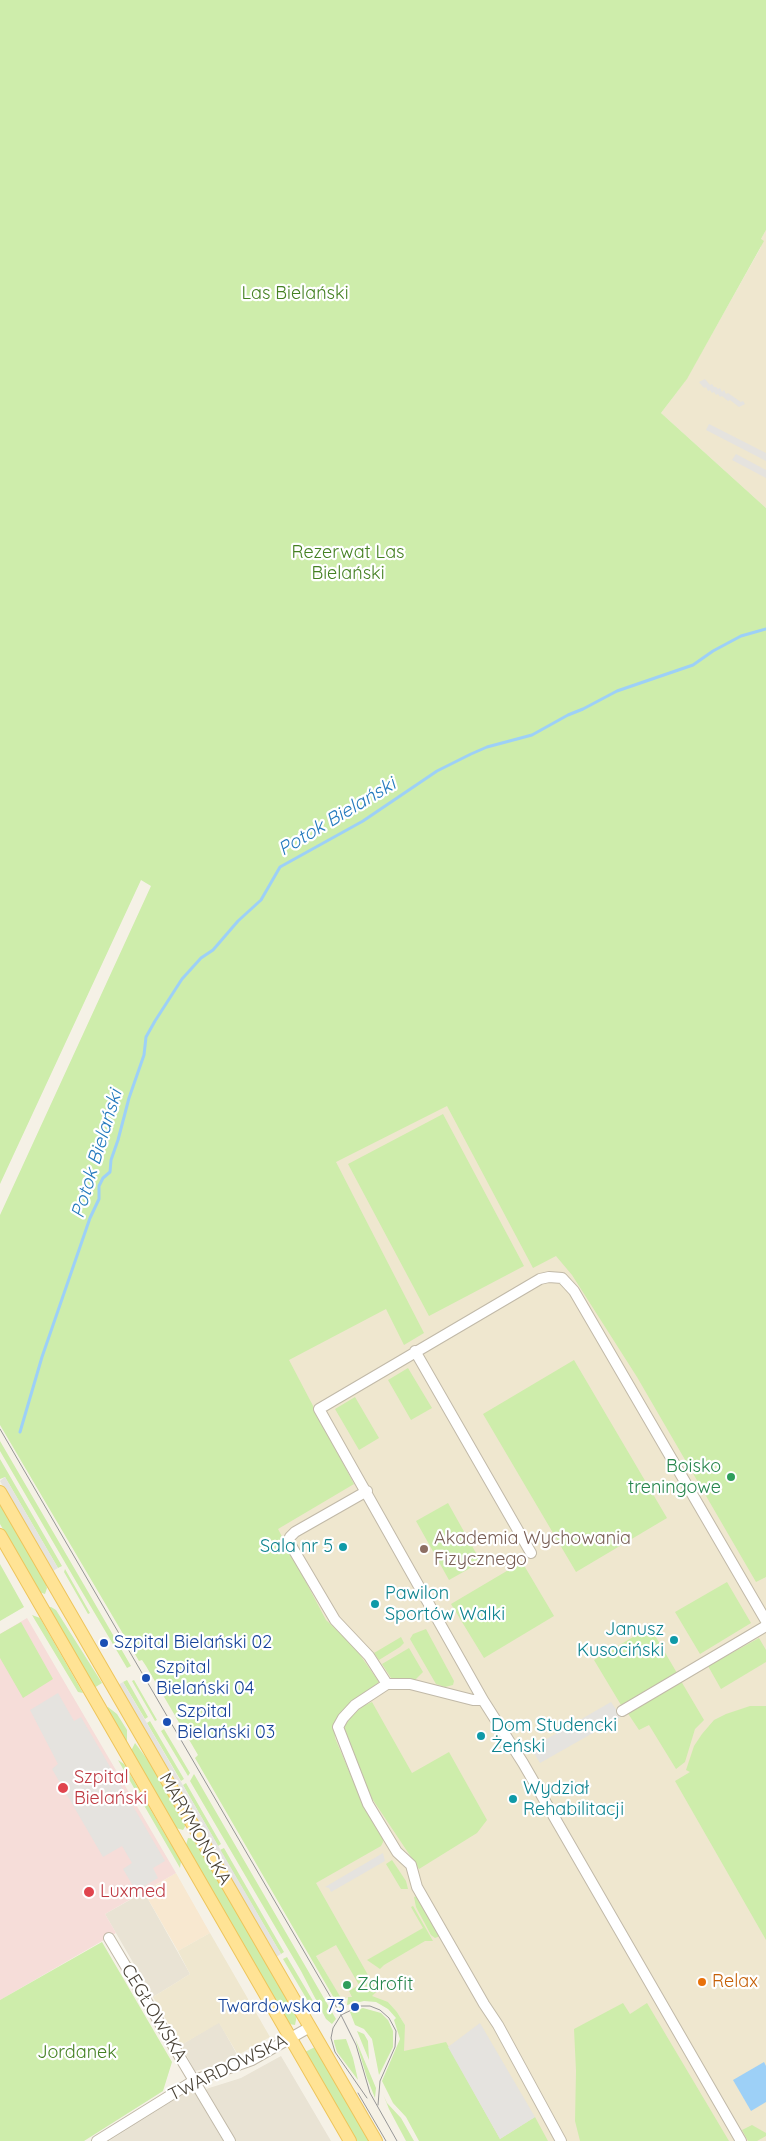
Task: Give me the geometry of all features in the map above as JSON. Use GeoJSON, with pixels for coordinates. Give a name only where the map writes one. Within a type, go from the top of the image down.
{"type":"FeatureCollection","features":[{"type":"Feature","properties":{"kind":"main road","name":"MARYMONCKA"},"geometry":{"type":"LineString","coordinates":[[0,1492],[376,2141]]}},
{"type":"Feature","properties":{"kind":"main road","name":"MARYMONCKA"},"geometry":{"type":"LineString","coordinates":[[0,1535],[350,2141]]}},
{"type":"Feature","properties":{"kind":"main road"},"geometry":{"type":"LineString","coordinates":[[98,1703],[113,1704],[133,1721],[132,1740],[125,1750]]}},
{"type":"Feature","properties":{"kind":"main road"},"geometry":{"type":"LineString","coordinates":[[177,1840],[195,1828]]}},
{"type":"Feature","properties":{"kind":"street"},"geometry":{"type":"LineString","coordinates":[[741,2141],[528,1771],[483,1700],[367,1491],[319,1409],[540,1279],[549,1277],[562,1278],[569,1284],[580,1301],[766,1621]]}},
{"type":"Feature","properties":{"kind":"street"},"geometry":{"type":"LineString","coordinates":[[415,1351],[530,1553]]}},
{"type":"Feature","properties":{"kind":"street"},"geometry":{"type":"LineString","coordinates":[[367,1491],[295,1532],[290,1537],[289,1542],[335,1620],[369,1656],[387,1684]]}},
{"type":"Feature","properties":{"kind":"street"},"geometry":{"type":"LineString","coordinates":[[622,1711],[766,1626]]}},
{"type":"Feature","properties":{"kind":"street"},"geometry":{"type":"LineString","coordinates":[[483,1700],[474,1700],[410,1684],[387,1684],[355,1705],[343,1718],[338,1727],[368,1804],[397,1852],[411,1865],[417,1887],[498,2025],[561,2141]]}},
{"type":"Feature","properties":{"kind":"street","name":"CEGŁOWSKA"},"geometry":{"type":"LineString","coordinates":[[109,1938],[230,2141]]}},
{"type":"Feature","properties":{"kind":"street","name":"TWARDOWSKA"},"geometry":{"type":"LineString","coordinates":[[97,2141],[195,2080],[252,2060],[310,2027]]}},
{"type":"Feature","properties":{"kind":"shaded area"},"geometry":{"type":"Polygon","coordinates":[[[766,230],[766,508],[661,413],[686,380],[761,247],[761,239],[766,230]]]}},
{"type":"Feature","properties":{"kind":"shaded area"},"geometry":{"type":"Polygon","coordinates":[[[705,379],[710,385],[712,384],[718,389],[720,388],[722,392],[724,390],[726,394],[728,393],[745,404],[739,407],[730,400],[728,401],[722,396],[720,397],[718,394],[716,395],[714,392],[712,393],[710,390],[708,391],[699,382],[705,379]]]}},
{"type":"Feature","properties":{"kind":"shaded area"},"geometry":{"type":"Polygon","coordinates":[[[709,424],[766,453],[766,461],[706,430],[709,424]]]}},
{"type":"Feature","properties":{"kind":"shaded area"},"geometry":{"type":"Polygon","coordinates":[[[736,454],[766,470],[766,478],[732,460],[736,454]]]}},
{"type":"Feature","properties":{"kind":"shaded area","name":"Akademia Wychowania Fizycznego"},"geometry":{"type":"Polygon","coordinates":[[[365,1015],[766,1310],[766,2141],[423,2141],[388,2082],[405,2025],[388,2002],[352,1997],[341,1999],[147,1663],[365,1015]]]}},
{"type":"Feature","properties":{"kind":"shaded area"},"geometry":{"type":"Polygon","coordinates":[[[5,1477],[58,1568],[53,1571],[0,1481],[5,1477]]]}},
{"type":"Feature","properties":{"kind":"shaded area","name":"Szpital Bielański"},"geometry":{"type":"Polygon","coordinates":[[[27,1618],[176,1873],[105,1914],[116,1933],[0,2000],[0,1634],[27,1618]]]}},
{"type":"Feature","properties":{"kind":"shaded area"},"geometry":{"type":"Polygon","coordinates":[[[123,1682],[281,1954],[276,1957],[118,1685],[123,1682]]]}},
{"type":"Feature","properties":{"kind":"shaded area"},"geometry":{"type":"Polygon","coordinates":[[[58,1693],[74,1721],[81,1717],[165,1861],[153,1868],[158,1878],[136,1891],[123,1869],[132,1863],[122,1846],[103,1857],[52,1769],[58,1764],[30,1710],[58,1693]]]}},
{"type":"Feature","properties":{"kind":"shaded area"},"geometry":{"type":"Polygon","coordinates":[[[611,1702],[621,1717],[540,1763],[531,1748],[611,1702]]]}},
{"type":"Feature","properties":{"kind":"shaded area"},"geometry":{"type":"Polygon","coordinates":[[[383,1853],[385,1861],[331,1892],[329,1888],[325,1887],[383,1853]]]}},
{"type":"Feature","properties":{"kind":"shaded area"},"geometry":{"type":"Polygon","coordinates":[[[176,1873],[210,1933],[178,1951],[144,1892],[176,1873]]]}},
{"type":"Feature","properties":{"kind":"shaded area"},"geometry":{"type":"Polygon","coordinates":[[[144,1892],[190,1974],[153,1997],[105,1914],[144,1892]]]}},
{"type":"Feature","properties":{"kind":"shaded area"},"geometry":{"type":"Polygon","coordinates":[[[210,1933],[270,2037],[238,2055],[219,2023],[181,2045],[153,1997],[190,1974],[178,1951],[210,1933]]]}},
{"type":"Feature","properties":{"kind":"shaded area"},"geometry":{"type":"Polygon","coordinates":[[[219,2022],[239,2058],[232,2062],[195,2071],[181,2045],[219,2022]]]}},
{"type":"Feature","properties":{"kind":"shaded area"},"geometry":{"type":"Polygon","coordinates":[[[480,2023],[535,2117],[500,2139],[448,2047],[480,2023]]]}},
{"type":"Feature","properties":{"kind":"shaded area"},"geometry":{"type":"Polygon","coordinates":[[[281,2056],[331,2141],[236,2141],[206,2089],[241,2078],[281,2056]]]}},
{"type":"Feature","properties":{"kind":"shaded area"},"geometry":{"type":"Polygon","coordinates":[[[190,2090],[194,2092],[223,2141],[109,2141],[190,2090]]]}},
{"type":"Feature","properties":{"kind":"green space","name":"Rezerwat Las Bielański"},"geometry":{"type":"Polygon","coordinates":[[[0,0],[766,0],[766,230],[761,239],[764,241],[687,379],[661,413],[766,508],[766,1577],[756,1582],[637,1377],[572,1275],[556,1256],[533,1268],[447,1106],[336,1162],[424,1333],[404,1345],[386,1309],[289,1360],[354,1484],[278,1529],[326,1620],[353,1645],[379,1682],[347,1708],[334,1724],[335,1738],[363,1804],[383,1837],[383,1842],[381,1846],[316,1883],[377,1991],[372,1996],[388,2002],[405,2025],[404,2051],[446,2042],[500,2139],[535,2117],[548,2141],[419,2141],[406,2117],[393,2103],[382,2081],[400,2039],[394,2020],[396,2018],[388,2009],[376,2002],[364,2001],[347,2005],[348,1997],[352,1997],[349,1991],[359,1985],[336,1945],[316,1956],[341,1998],[346,1998],[343,2006],[345,2010],[342,2012],[195,1758],[198,1755],[146,1666],[142,1660],[139,1661],[0,1425],[0,1215],[151,886],[141,880],[0,1184],[0,0]]]}},
{"type":"Feature","properties":{"kind":"green space"},"geometry":{"type":"Polygon","coordinates":[[[443,1114],[524,1266],[429,1316],[348,1164],[443,1114]]]}},
{"type":"Feature","properties":{"kind":"green space"},"geometry":{"type":"Polygon","coordinates":[[[574,1360],[667,1518],[576,1572],[483,1414],[574,1360]]]}},
{"type":"Feature","properties":{"kind":"green space"},"geometry":{"type":"Polygon","coordinates":[[[408,1368],[432,1408],[411,1420],[388,1380],[408,1368]]]}},
{"type":"Feature","properties":{"kind":"green space"},"geometry":{"type":"Polygon","coordinates":[[[355,1397],[379,1438],[359,1450],[335,1409],[355,1397]]]}},
{"type":"Feature","properties":{"kind":"green space"},"geometry":{"type":"Polygon","coordinates":[[[0,1441],[131,1666],[127,1668],[0,1451],[0,1441]]]}},
{"type":"Feature","properties":{"kind":"green space"},"geometry":{"type":"Polygon","coordinates":[[[0,1459],[62,1566],[58,1568],[5,1477],[0,1479],[0,1459]]]}},
{"type":"Feature","properties":{"kind":"green space"},"geometry":{"type":"Polygon","coordinates":[[[0,1502],[45,1581],[47,1588],[45,1594],[39,1592],[0,1524],[0,1502]]]}},
{"type":"Feature","properties":{"kind":"green space"},"geometry":{"type":"Polygon","coordinates":[[[448,1503],[481,1562],[449,1580],[416,1521],[448,1503]]]}},
{"type":"Feature","properties":{"kind":"green space"},"geometry":{"type":"Polygon","coordinates":[[[522,1562],[554,1616],[484,1658],[451,1604],[522,1562]]]}},
{"type":"Feature","properties":{"kind":"green space"},"geometry":{"type":"Polygon","coordinates":[[[0,1564],[24,1607],[0,1621],[0,1564]]]}},
{"type":"Feature","properties":{"kind":"green space"},"geometry":{"type":"Polygon","coordinates":[[[65,1569],[90,1613],[88,1614],[64,1572],[65,1569]]]}},
{"type":"Feature","properties":{"kind":"green space"},"geometry":{"type":"Polygon","coordinates":[[[727,1582],[751,1623],[700,1654],[675,1612],[727,1582]]]}},
{"type":"Feature","properties":{"kind":"green space"},"geometry":{"type":"Polygon","coordinates":[[[48,1607],[56,1610],[102,1683],[94,1688],[48,1607]]]}},
{"type":"Feature","properties":{"kind":"green space"},"geometry":{"type":"Polygon","coordinates":[[[32,1615],[40,1618],[83,1693],[78,1692],[32,1615]]]}},
{"type":"Feature","properties":{"kind":"green space"},"geometry":{"type":"Polygon","coordinates":[[[21,1622],[53,1679],[23,1698],[0,1658],[0,1634],[21,1622]]]}},
{"type":"Feature","properties":{"kind":"green space"},"geometry":{"type":"Polygon","coordinates":[[[650,1627],[677,1673],[621,1705],[594,1660],[650,1627]]]}},
{"type":"Feature","properties":{"kind":"green space"},"geometry":{"type":"Polygon","coordinates":[[[426,1629],[454,1681],[453,1685],[445,1687],[436,1684],[410,1639],[413,1634],[426,1629]]]}},
{"type":"Feature","properties":{"kind":"green space"},"geometry":{"type":"Polygon","coordinates":[[[401,1637],[404,1643],[379,1660],[374,1653],[401,1637]]]}},
{"type":"Feature","properties":{"kind":"green space"},"geometry":{"type":"Polygon","coordinates":[[[759,1638],[766,1650],[766,1662],[721,1689],[708,1666],[759,1638]]]}},
{"type":"Feature","properties":{"kind":"green space"},"geometry":{"type":"Polygon","coordinates":[[[409,1648],[423,1672],[415,1680],[393,1681],[382,1664],[409,1648]]]}},
{"type":"Feature","properties":{"kind":"green space"},"geometry":{"type":"Polygon","coordinates":[[[127,1680],[148,1717],[145,1719],[123,1682],[127,1680]]]}},
{"type":"Feature","properties":{"kind":"green space"},"geometry":{"type":"Polygon","coordinates":[[[134,1680],[157,1720],[155,1721],[132,1681],[134,1680]]]}},
{"type":"Feature","properties":{"kind":"green space"},"geometry":{"type":"Polygon","coordinates":[[[681,1681],[704,1720],[695,1729],[685,1762],[676,1769],[649,1725],[639,1730],[627,1712],[681,1681]]]}},
{"type":"Feature","properties":{"kind":"green space"},"geometry":{"type":"Polygon","coordinates":[[[372,1702],[412,1773],[449,1752],[487,1820],[477,1833],[419,1869],[371,1797],[344,1727],[351,1717],[363,1706],[372,1702]]]}},
{"type":"Feature","properties":{"kind":"green space"},"geometry":{"type":"Polygon","coordinates":[[[750,1706],[766,1706],[766,1940],[675,1781],[690,1772],[686,1770],[694,1746],[714,1720],[750,1706]]]}},
{"type":"Feature","properties":{"kind":"green space"},"geometry":{"type":"Polygon","coordinates":[[[107,1708],[117,1714],[127,1730],[127,1742],[107,1708]]]}},
{"type":"Feature","properties":{"kind":"green space"},"geometry":{"type":"Polygon","coordinates":[[[150,1721],[184,1779],[181,1781],[147,1723],[150,1721]]]}},
{"type":"Feature","properties":{"kind":"green space"},"geometry":{"type":"Polygon","coordinates":[[[164,1729],[190,1773],[188,1776],[161,1731],[164,1729]]]}},
{"type":"Feature","properties":{"kind":"green space"},"geometry":{"type":"Polygon","coordinates":[[[135,1743],[156,1771],[186,1825],[183,1830],[176,1828],[131,1751],[135,1743]]]}},
{"type":"Feature","properties":{"kind":"green space"},"geometry":{"type":"Polygon","coordinates":[[[118,1760],[124,1764],[181,1861],[180,1868],[118,1760]]]}},
{"type":"Feature","properties":{"kind":"green space"},"geometry":{"type":"Polygon","coordinates":[[[194,1774],[336,2019],[332,2024],[326,2019],[301,1971],[190,1781],[194,1774]]]}},
{"type":"Feature","properties":{"kind":"green space"},"geometry":{"type":"Polygon","coordinates":[[[186,1783],[221,1844],[218,1846],[183,1785],[186,1783]]]}},
{"type":"Feature","properties":{"kind":"green space"},"geometry":{"type":"Polygon","coordinates":[[[188,1838],[195,1839],[297,2015],[295,2025],[289,2024],[186,1845],[188,1838]]]}},
{"type":"Feature","properties":{"kind":"green space"},"geometry":{"type":"Polygon","coordinates":[[[224,1848],[284,1952],[281,1954],[220,1850],[224,1848]]]}},
{"type":"Feature","properties":{"kind":"green space"},"geometry":{"type":"Polygon","coordinates":[[[392,1860],[406,1881],[408,1889],[401,1889],[386,1864],[392,1860]]]}},
{"type":"Feature","properties":{"kind":"green space"},"geometry":{"type":"Polygon","coordinates":[[[417,1896],[440,1936],[435,1938],[431,1935],[416,1907],[414,1897],[417,1896]]]}},
{"type":"Feature","properties":{"kind":"green space"},"geometry":{"type":"Polygon","coordinates":[[[413,1906],[433,1941],[425,1941],[380,1969],[367,1960],[423,1928],[411,1907],[413,1906]]]}},
{"type":"Feature","properties":{"kind":"green space","name":"Jordanek"},"geometry":{"type":"Polygon","coordinates":[[[102,1942],[172,2062],[163,2091],[84,2141],[0,2141],[0,2000],[102,1942]]]}},
{"type":"Feature","properties":{"kind":"green space"},"geometry":{"type":"Polygon","coordinates":[[[287,1957],[316,2006],[312,2008],[283,1959],[287,1957]]]}},
{"type":"Feature","properties":{"kind":"green space"},"geometry":{"type":"Polygon","coordinates":[[[623,2003],[630,2014],[647,2003],[729,2141],[580,2141],[575,2121],[576,2071],[574,2029],[623,2003]]]}},
{"type":"Feature","properties":{"kind":"green space"},"geometry":{"type":"Polygon","coordinates":[[[363,2008],[381,2013],[388,2020],[393,2031],[393,2047],[379,2075],[372,2039],[364,2029],[355,2025],[350,2012],[363,2008]]]}},
{"type":"Feature","properties":{"kind":"green space"},"geometry":{"type":"Polygon","coordinates":[[[357,2031],[364,2034],[368,2041],[369,2060],[357,2031]]]}},
{"type":"Feature","properties":{"kind":"green space"},"geometry":{"type":"Polygon","coordinates":[[[355,2038],[376,2088],[375,2098],[367,2078],[355,2038]]]}},
{"type":"Feature","properties":{"kind":"green space"},"geometry":{"type":"Polygon","coordinates":[[[346,2039],[358,2080],[337,2052],[334,2042],[334,2040],[346,2039]]]}},
{"type":"Feature","properties":{"kind":"green space"},"geometry":{"type":"Polygon","coordinates":[[[315,2047],[369,2141],[357,2141],[305,2052],[315,2047]]]}},
{"type":"Feature","properties":{"kind":"green space"},"geometry":{"type":"Polygon","coordinates":[[[383,2094],[387,2103],[401,2118],[414,2141],[406,2141],[389,2109],[383,2094]]]}},
{"type":"Feature","properties":{"kind":"green space"},"geometry":{"type":"Polygon","coordinates":[[[752,2125],[766,2133],[766,2136],[757,2141],[748,2141],[742,2130],[752,2125]]]}},
{"type":"Feature","properties":{"kind":"water"},"geometry":{"type":"Polygon","coordinates":[[[764,2062],[766,2066],[766,2102],[751,2111],[733,2080],[764,2062]]]}},
{"type":"Feature","properties":{"kind":"waterway","name":"Potok Bielański"},"geometry":{"type":"LineString","coordinates":[[20,1432],[42,1357],[90,1218],[99,1199],[99,1186],[103,1178],[110,1172],[111,1160],[129,1098],[144,1055],[146,1037],[182,979],[261,900],[280,867],[363,821],[437,771],[471,754],[487,747],[532,735],[617,691],[693,665],[713,651],[741,636],[766,629]]}},
{"type":"Feature","properties":{"kind":"tram line"},"geometry":{"type":"LineString","coordinates":[[0,1429],[341,2015],[356,2045],[370,2093],[397,2141]]}},
{"type":"Feature","properties":{"kind":"tram line"},"geometry":{"type":"LineString","coordinates":[[367,2098],[335,2052],[331,2038],[333,2028],[341,2015],[360,2006],[370,2006],[380,2010],[389,2018],[396,2031],[395,2047],[380,2081],[378,2105]]}},
{"type":"Feature","properties":{"kind":"tram line"},"geometry":{"type":"LineString","coordinates":[[358,2093],[386,2141]]}},
{"type":"Feature","properties":{"kind":"place","name":"Boisko treningowe"},"geometry":{"type":"Point","coordinates":[731,1477]}},
{"type":"Feature","properties":{"kind":"place","name":"Sala nr 5"},"geometry":{"type":"Point","coordinates":[343,1547]}},
{"type":"Feature","properties":{"kind":"place","name":"Akademia Wychowania Fizycznego"},"geometry":{"type":"Point","coordinates":[424,1549]}},
{"type":"Feature","properties":{"kind":"place","name":"Pawilon Sportów Walki"},"geometry":{"type":"Point","coordinates":[375,1604]}},
{"type":"Feature","properties":{"kind":"place","name":"Janusz Kusociński"},"geometry":{"type":"Point","coordinates":[674,1640]}},
{"type":"Feature","properties":{"kind":"place","name":"Szpital Bielański 02"},"geometry":{"type":"Point","coordinates":[104,1643]}},
{"type":"Feature","properties":{"kind":"place","name":"Szpital Bielański 04"},"geometry":{"type":"Point","coordinates":[146,1678]}},
{"type":"Feature","properties":{"kind":"place","name":"Szpital Bielański 03"},"geometry":{"type":"Point","coordinates":[167,1722]}},
{"type":"Feature","properties":{"kind":"place","name":"Dom Studencki Żeński"},"geometry":{"type":"Point","coordinates":[481,1736]}},
{"type":"Feature","properties":{"kind":"place","name":"Szpital Bielański"},"geometry":{"type":"Point","coordinates":[63,1788]}},
{"type":"Feature","properties":{"kind":"place","name":"Wydział Rehabilitacji"},"geometry":{"type":"Point","coordinates":[513,1799]}},
{"type":"Feature","properties":{"kind":"place","name":"Luxmed"},"geometry":{"type":"Point","coordinates":[89,1892]}},
{"type":"Feature","properties":{"kind":"place","name":"Relax"},"geometry":{"type":"Point","coordinates":[702,1982]}},
{"type":"Feature","properties":{"kind":"place","name":"Zdrofit"},"geometry":{"type":"Point","coordinates":[347,1985]}},
{"type":"Feature","properties":{"kind":"place","name":"Twardowska 73"},"geometry":{"type":"Point","coordinates":[355,2007]}},
{"type":"Feature","properties":{"kind":"park label","name":"Las Bielański"},"geometry":{"type":"Point","coordinates":[295,294]}}]}
